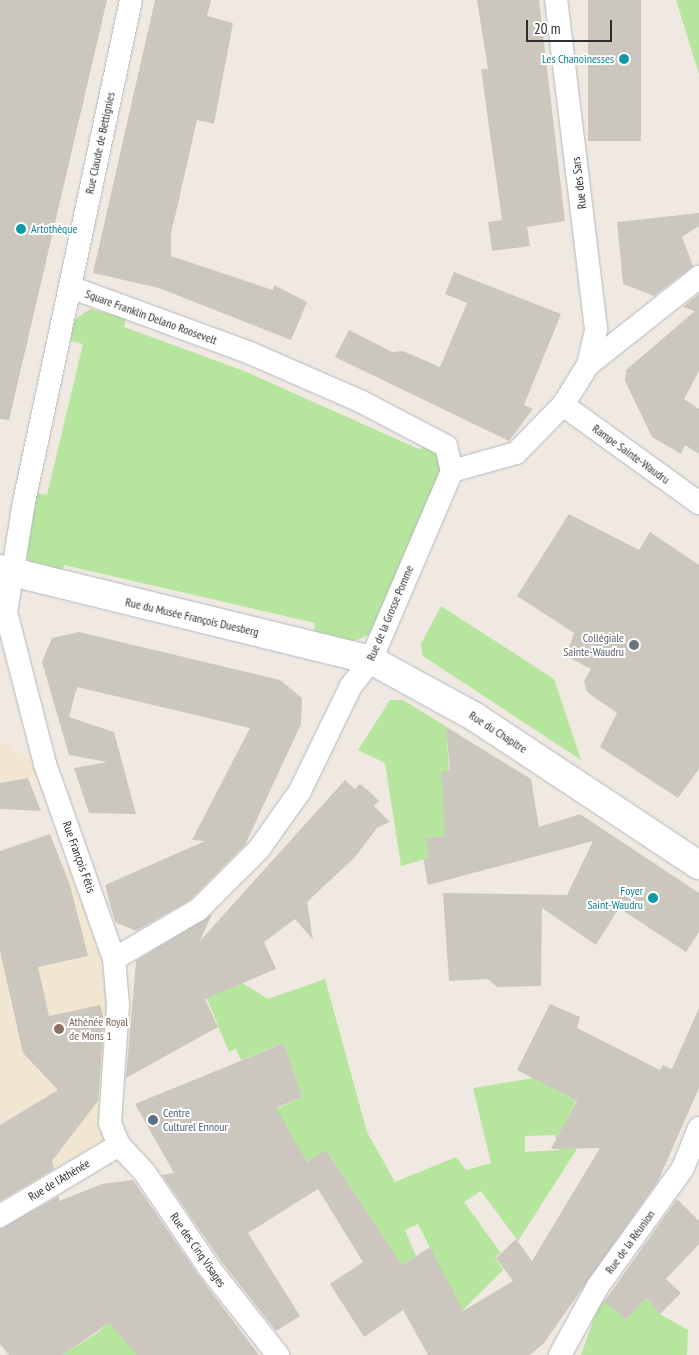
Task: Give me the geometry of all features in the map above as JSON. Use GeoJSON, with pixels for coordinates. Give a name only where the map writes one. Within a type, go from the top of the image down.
{"type":"FeatureCollection","features":[{"type":"Feature","properties":{"kind":"street","name":"Rue Claude de Bettignies"},"geometry":{"type":"LineString","coordinates":[[70,286],[131,0]]}},
{"type":"Feature","properties":{"kind":"street","name":"Rue des Sars"},"geometry":{"type":"LineString","coordinates":[[556,0],[596,329],[588,365]]}},
{"type":"Feature","properties":{"kind":"street"},"geometry":{"type":"LineString","coordinates":[[452,471],[516,453],[563,405],[588,365],[699,277]]}},
{"type":"Feature","properties":{"kind":"street","name":"Square Franklin Delano Roosevelt"},"geometry":{"type":"LineString","coordinates":[[6,571],[70,286],[233,346],[360,401],[446,446],[452,471]]}},
{"type":"Feature","properties":{"kind":"street","name":"Rampe Sainte-Waudru"},"geometry":{"type":"LineString","coordinates":[[563,405],[699,503]]}},
{"type":"Feature","properties":{"kind":"street","name":"Rue de la Grosse Pomme"},"geometry":{"type":"LineString","coordinates":[[114,959],[198,910],[259,849],[300,791],[351,686],[371,660],[452,471]]}},
{"type":"Feature","properties":{"kind":"street","name":"Rue du Musée François Duesberg"},"geometry":{"type":"LineString","coordinates":[[6,571],[371,660]]}},
{"type":"Feature","properties":{"kind":"street","name":"Rue François Fétis"},"geometry":{"type":"LineString","coordinates":[[6,571],[6,612],[15,654],[49,777],[114,959],[118,1005],[110,1123],[119,1144]]}},
{"type":"Feature","properties":{"kind":"street","name":"Rue du Chapitre"},"geometry":{"type":"LineString","coordinates":[[371,660],[475,717],[699,865]]}},
{"type":"Feature","properties":{"kind":"street","name":"Rue de la Réunion"},"geometry":{"type":"LineString","coordinates":[[560,1355],[598,1286],[683,1168],[699,1128]]}},
{"type":"Feature","properties":{"kind":"street","name":"Rue de l'Athénée"},"geometry":{"type":"LineString","coordinates":[[0,1216],[119,1144]]}},
{"type":"Feature","properties":{"kind":"street","name":"Rue des Cinq Visages"},"geometry":{"type":"LineString","coordinates":[[119,1144],[145,1173],[210,1270],[278,1355]]}},
{"type":"Feature","properties":{"kind":"shaded area"},"geometry":{"type":"Polygon","coordinates":[[[0,742],[10,744],[15,753],[42,752],[48,774],[0,783],[0,742]]]}},
{"type":"Feature","properties":{"kind":"shaded area","name":"Athénée Royal de Mons 1"},"geometry":{"type":"Polygon","coordinates":[[[83,865],[99,912],[119,1145],[0,1216],[0,879],[83,865]]]}},
{"type":"Feature","properties":{"kind":"green space"},"geometry":{"type":"Polygon","coordinates":[[[676,0],[699,0],[699,74],[676,0]]]}},
{"type":"Feature","properties":{"kind":"green space"},"geometry":{"type":"Polygon","coordinates":[[[90,309],[126,318],[124,327],[244,371],[421,450],[425,441],[440,455],[441,471],[369,635],[354,641],[314,631],[315,623],[64,565],[62,573],[30,562],[21,549],[32,492],[47,495],[83,344],[66,340],[74,320],[90,309]]]}},
{"type":"Feature","properties":{"kind":"green space"},"geometry":{"type":"Polygon","coordinates":[[[441,606],[554,679],[581,760],[423,656],[421,644],[441,606]]]}},
{"type":"Feature","properties":{"kind":"green space"},"geometry":{"type":"Polygon","coordinates":[[[390,700],[403,700],[460,735],[447,741],[449,771],[442,771],[458,834],[427,838],[429,858],[401,866],[385,763],[358,750],[390,700]]]}},
{"type":"Feature","properties":{"kind":"green space"},"geometry":{"type":"Polygon","coordinates":[[[325,979],[367,1132],[395,1182],[456,1157],[466,1170],[491,1163],[473,1088],[534,1078],[576,1101],[566,1122],[570,1145],[577,1149],[518,1241],[481,1191],[464,1202],[501,1253],[495,1257],[503,1270],[462,1311],[418,1224],[405,1230],[416,1256],[402,1265],[327,1151],[306,1162],[276,1109],[302,1097],[284,1043],[241,1060],[236,1049],[229,1052],[202,987],[239,981],[268,999],[325,979]],[[555,1135],[525,1136],[525,1152],[559,1150],[555,1135]]]}},
{"type":"Feature","properties":{"kind":"green space"},"geometry":{"type":"Polygon","coordinates":[[[647,1298],[660,1314],[688,1330],[687,1355],[581,1355],[601,1299],[626,1320],[647,1298]]]}},
{"type":"Feature","properties":{"kind":"green space"},"geometry":{"type":"Polygon","coordinates":[[[118,1315],[138,1355],[63,1355],[97,1333],[118,1315]]]}},
{"type":"Feature","properties":{"kind":"building"},"geometry":{"type":"Polygon","coordinates":[[[0,0],[107,0],[9,420],[0,419],[0,0]]]}},
{"type":"Feature","properties":{"kind":"building"},"geometry":{"type":"Polygon","coordinates":[[[155,0],[211,0],[207,16],[233,23],[214,124],[197,120],[171,234],[171,256],[273,290],[274,285],[307,302],[291,340],[159,288],[93,273],[155,0]]]}},
{"type":"Feature","properties":{"kind":"building"},"geometry":{"type":"Polygon","coordinates":[[[477,0],[539,0],[565,221],[527,227],[530,246],[492,251],[488,222],[502,220],[481,69],[488,69],[477,0]]]}},
{"type":"Feature","properties":{"kind":"building"},"geometry":{"type":"Polygon","coordinates":[[[588,0],[641,0],[641,141],[588,141],[588,0]]]}},
{"type":"Feature","properties":{"kind":"building"},"geometry":{"type":"Polygon","coordinates":[[[699,213],[699,226],[682,237],[693,266],[654,296],[623,284],[617,222],[699,213]]]}},
{"type":"Feature","properties":{"kind":"building"},"geometry":{"type":"Polygon","coordinates":[[[454,272],[561,314],[524,405],[533,409],[509,441],[335,357],[349,330],[392,352],[403,351],[440,367],[467,303],[445,294],[454,272]]]}},
{"type":"Feature","properties":{"kind":"building"},"geometry":{"type":"Polygon","coordinates":[[[699,294],[699,371],[684,399],[699,409],[699,454],[685,445],[681,454],[652,437],[625,381],[626,370],[695,311],[683,307],[699,294]]]}},
{"type":"Feature","properties":{"kind":"building","name":"Collégiale Sainte-Waudru"},"geometry":{"type":"Polygon","coordinates":[[[569,514],[639,550],[650,532],[699,565],[699,769],[678,798],[600,747],[617,713],[587,692],[584,681],[591,669],[566,656],[574,633],[517,596],[569,514]]]}},
{"type":"Feature","properties":{"kind":"building"},"geometry":{"type":"Polygon","coordinates":[[[79,632],[280,680],[302,698],[301,724],[245,845],[190,900],[136,931],[115,922],[105,885],[205,841],[192,840],[250,728],[77,687],[69,717],[114,732],[136,814],[89,813],[74,768],[107,762],[69,755],[42,662],[52,638],[79,632]]]}},
{"type":"Feature","properties":{"kind":"building"},"geometry":{"type":"Polygon","coordinates":[[[446,727],[531,779],[539,827],[580,814],[699,893],[699,932],[686,952],[619,908],[596,945],[542,908],[541,986],[497,987],[488,979],[449,981],[443,893],[567,895],[593,841],[428,885],[423,858],[429,858],[426,838],[445,836],[441,771],[450,771],[446,727]]]}},
{"type":"Feature","properties":{"kind":"building"},"geometry":{"type":"Polygon","coordinates":[[[28,778],[41,811],[0,809],[0,783],[28,778]]]}},
{"type":"Feature","properties":{"kind":"building"},"geometry":{"type":"Polygon","coordinates":[[[345,780],[355,789],[360,784],[371,793],[379,801],[374,806],[390,822],[377,828],[355,857],[307,902],[313,940],[295,919],[264,942],[276,969],[205,999],[218,1027],[126,1078],[136,961],[212,914],[200,941],[345,780]]]}},
{"type":"Feature","properties":{"kind":"building"},"geometry":{"type":"Polygon","coordinates":[[[50,834],[70,885],[88,956],[38,967],[49,1016],[100,1005],[104,1020],[98,1101],[52,1161],[54,1169],[0,1201],[0,1125],[58,1090],[23,1053],[0,951],[0,851],[50,834]]]}},
{"type":"Feature","properties":{"kind":"building"},"geometry":{"type":"Polygon","coordinates":[[[550,1004],[580,1017],[577,1028],[660,1070],[663,1065],[672,1069],[699,1008],[699,1088],[658,1181],[544,1343],[530,1355],[428,1355],[403,1310],[364,1337],[330,1284],[363,1262],[318,1189],[248,1233],[300,1316],[276,1331],[221,1261],[162,1175],[174,1173],[135,1104],[284,1043],[302,1097],[276,1108],[307,1162],[326,1150],[402,1265],[430,1247],[463,1311],[513,1281],[496,1258],[516,1239],[532,1261],[600,1148],[551,1149],[577,1101],[517,1070],[550,1004]]]}},
{"type":"Feature","properties":{"kind":"building"},"geometry":{"type":"Polygon","coordinates":[[[133,1180],[199,1276],[259,1355],[137,1355],[109,1323],[63,1355],[9,1355],[0,1344],[0,1229],[59,1196],[59,1201],[102,1184],[133,1180]]]}},
{"type":"Feature","properties":{"kind":"building"},"geometry":{"type":"Polygon","coordinates":[[[677,1199],[699,1221],[699,1244],[666,1279],[681,1293],[660,1314],[647,1298],[626,1320],[604,1302],[677,1199]]]}},
{"type":"Feature","properties":{"kind":"place","name":"Les Chanoinesses"},"geometry":{"type":"Point","coordinates":[624,59]}},
{"type":"Feature","properties":{"kind":"place","name":"Artothèque"},"geometry":{"type":"Point","coordinates":[21,229]}},
{"type":"Feature","properties":{"kind":"place","name":"Collégiale Sainte-Waudru"},"geometry":{"type":"Point","coordinates":[634,645]}},
{"type":"Feature","properties":{"kind":"place","name":"Foyer Saint-Waudru"},"geometry":{"type":"Point","coordinates":[653,898]}},
{"type":"Feature","properties":{"kind":"place","name":"Athénée Royal de Mons 1"},"geometry":{"type":"Point","coordinates":[59,1029]}},
{"type":"Feature","properties":{"kind":"place","name":"Centre Culturel Ennour"},"geometry":{"type":"Point","coordinates":[153,1120]}}]}
